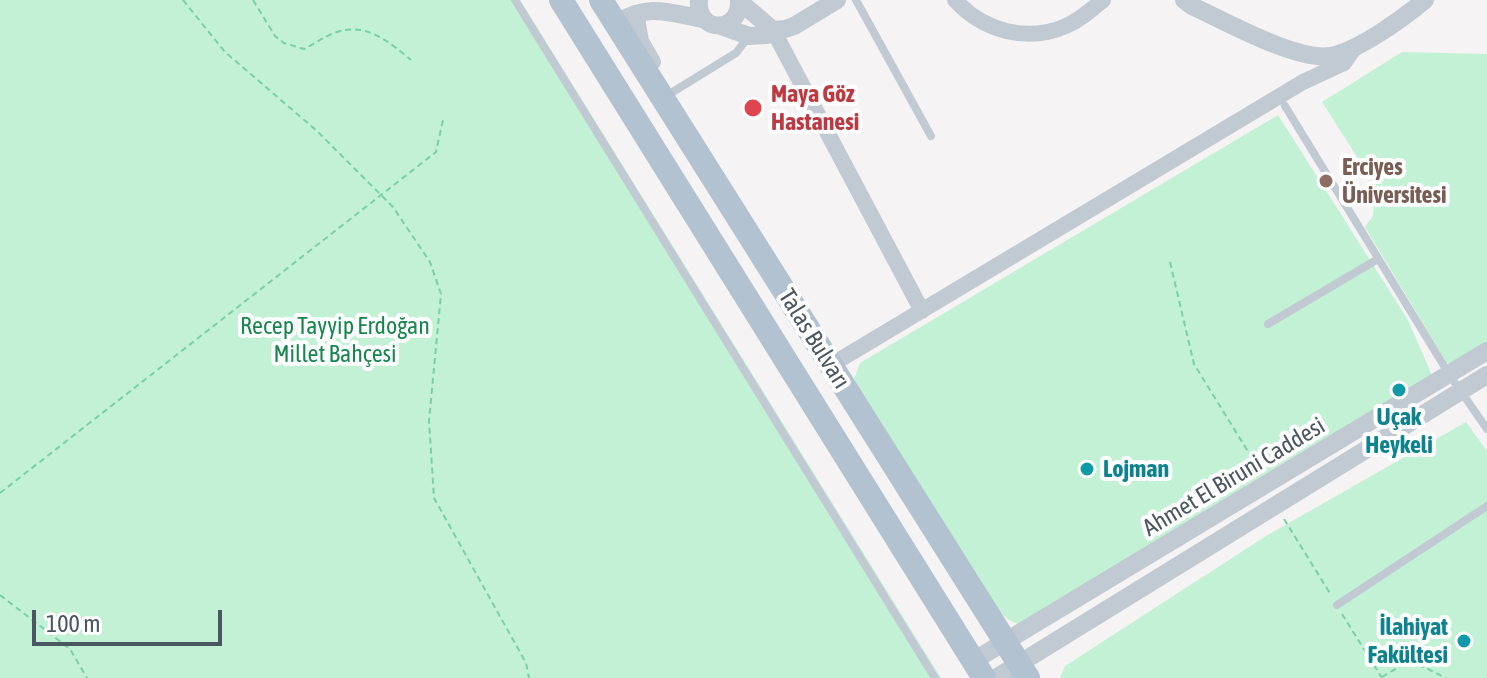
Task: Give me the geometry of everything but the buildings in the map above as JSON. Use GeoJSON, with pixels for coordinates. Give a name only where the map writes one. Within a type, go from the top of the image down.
{"type":"FeatureCollection","features":[{"type":"Feature","properties":{"kind":"main road"},"geometry":{"type":"LineString","coordinates":[[546,0],[975,672]]}},
{"type":"Feature","properties":{"kind":"main road","name":"Talas Bulvarı"},"geometry":{"type":"LineString","coordinates":[[561,0],[975,672]]}},
{"type":"Feature","properties":{"kind":"main road","name":"Talas Bulvarı"},"geometry":{"type":"LineString","coordinates":[[613,8],[721,191],[1024,671]]}},
{"type":"Feature","properties":{"kind":"street"},"geometry":{"type":"LineString","coordinates":[[699,0],[703,19]]}},
{"type":"Feature","properties":{"kind":"street"},"geometry":{"type":"LineString","coordinates":[[613,8],[659,10],[703,19],[749,36],[767,35],[773,30],[794,26],[837,0]]}},
{"type":"Feature","properties":{"kind":"street"},"geometry":{"type":"LineString","coordinates":[[955,0],[991,26],[1029,34],[1069,25],[1103,0]]}},
{"type":"Feature","properties":{"kind":"street"},"geometry":{"type":"LineString","coordinates":[[1166,0],[1188,3],[1302,55],[1328,56],[1355,47],[1425,0]]}},
{"type":"Feature","properties":{"kind":"street"},"geometry":{"type":"LineString","coordinates":[[721,26],[737,15],[739,1]]}},
{"type":"Feature","properties":{"kind":"street"},"geometry":{"type":"LineString","coordinates":[[739,1],[773,30],[922,311]]}},
{"type":"Feature","properties":{"kind":"street"},"geometry":{"type":"LineString","coordinates":[[613,8],[641,41],[721,191]]}},
{"type":"Feature","properties":{"kind":"street"},"geometry":{"type":"LineString","coordinates":[[831,365],[1303,82],[1344,63],[1355,47]]}},
{"type":"Feature","properties":{"kind":"street","name":"Ahmet El Biruni Caddesi"},"geometry":{"type":"LineString","coordinates":[[975,672],[1006,642],[1487,351]]}},
{"type":"Feature","properties":{"kind":"street","name":"Ahmet El Biruni Caddesi"},"geometry":{"type":"LineString","coordinates":[[996,678],[1024,671],[1275,505],[1487,375]]}},
{"type":"Feature","properties":{"kind":"street"},"geometry":{"type":"LineString","coordinates":[[1381,416],[1395,420],[1395,429],[1391,433]]}},
{"type":"Feature","properties":{"kind":"lane"},"geometry":{"type":"LineString","coordinates":[[515,0],[935,678]]}},
{"type":"Feature","properties":{"kind":"lane"},"geometry":{"type":"LineString","coordinates":[[856,0],[931,136]]}},
{"type":"Feature","properties":{"kind":"lane"},"geometry":{"type":"LineString","coordinates":[[671,93],[736,53],[749,36]]}},
{"type":"Feature","properties":{"kind":"lane"},"geometry":{"type":"LineString","coordinates":[[1285,106],[1449,374],[1487,429]]}},
{"type":"Feature","properties":{"kind":"lane"},"geometry":{"type":"LineString","coordinates":[[1268,324],[1378,259]]}},
{"type":"Feature","properties":{"kind":"lane"},"geometry":{"type":"LineString","coordinates":[[1337,605],[1487,506]]}},
{"type":"Feature","properties":{"kind":"path"},"geometry":{"type":"LineString","coordinates":[[183,0],[225,52],[317,131],[393,207],[430,262],[441,294],[429,421],[434,498],[526,663],[529,678]]}},
{"type":"Feature","properties":{"kind":"path"},"geometry":{"type":"LineString","coordinates":[[253,0],[275,36],[284,43],[304,49],[335,32],[362,30],[383,38],[411,60]]}},
{"type":"Feature","properties":{"kind":"path"},"geometry":{"type":"LineString","coordinates":[[0,493],[436,152],[443,120]]}},
{"type":"Feature","properties":{"kind":"path"},"geometry":{"type":"LineString","coordinates":[[1170,262],[1194,364],[1268,484]]}},
{"type":"Feature","properties":{"kind":"path"},"geometry":{"type":"LineString","coordinates":[[1275,505],[1382,678],[1406,663],[1424,667],[1446,678]]}},
{"type":"Feature","properties":{"kind":"path"},"geometry":{"type":"LineString","coordinates":[[0,595],[70,649],[87,678]]}},
{"type":"Feature","properties":{"kind":"green space","name":"Recep Tayyip Erdoğan Millet Bahçesi"},"geometry":{"type":"Polygon","coordinates":[[[0,0],[520,0],[941,678],[0,678],[0,0]]]}},
{"type":"Feature","properties":{"kind":"green space"},"geometry":{"type":"Polygon","coordinates":[[[1402,52],[1487,54],[1487,356],[1465,369],[1447,363],[1365,227],[1373,216],[1375,185],[1322,102],[1402,52]]]}},
{"type":"Feature","properties":{"kind":"green space"},"geometry":{"type":"Polygon","coordinates":[[[1278,115],[1408,320],[1434,380],[1023,626],[1009,620],[998,611],[854,379],[860,363],[1278,115]]]}},
{"type":"Feature","properties":{"kind":"green space"},"geometry":{"type":"Polygon","coordinates":[[[1466,422],[1487,451],[1487,678],[1060,678],[1065,666],[1266,536],[1466,422]]]}},
{"type":"Feature","properties":{"kind":"place","name":"Maya Göz Hastanesi"},"geometry":{"type":"Point","coordinates":[753,108]}},
{"type":"Feature","properties":{"kind":"place","name":"Erciyes Üniversitesi"},"geometry":{"type":"Point","coordinates":[1326,181]}},
{"type":"Feature","properties":{"kind":"place","name":"Uçak Heykeli"},"geometry":{"type":"Point","coordinates":[1399,390]}},
{"type":"Feature","properties":{"kind":"place","name":"Lojman"},"geometry":{"type":"Point","coordinates":[1087,469]}},
{"type":"Feature","properties":{"kind":"place","name":"İlahiyat Fakültesi"},"geometry":{"type":"Point","coordinates":[1464,641]}}]}
